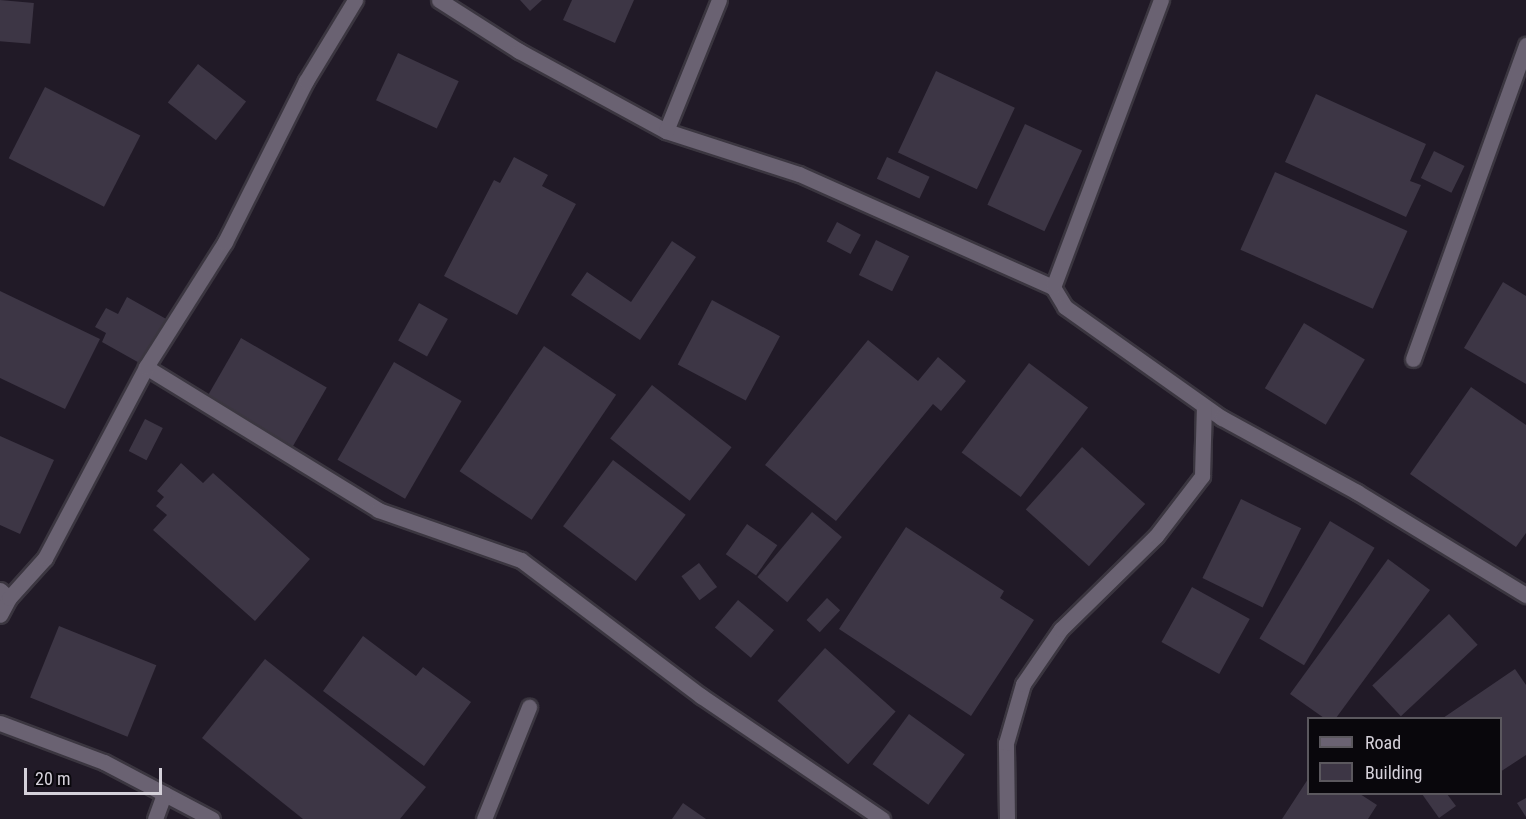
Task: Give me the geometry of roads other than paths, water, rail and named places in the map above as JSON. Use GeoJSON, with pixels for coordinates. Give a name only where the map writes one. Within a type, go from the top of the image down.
{"type":"FeatureCollection","features":[{"type":"Feature","properties":{"kind":"street"},"geometry":{"type":"LineString","coordinates":[[0,615],[4,594],[45,558],[146,367],[225,242],[306,81],[355,0]]}},
{"type":"Feature","properties":{"kind":"street"},"geometry":{"type":"LineString","coordinates":[[439,0],[519,51],[666,131],[799,174],[1053,287],[1065,307],[1204,406],[1526,595]]}},
{"type":"Feature","properties":{"kind":"street"},"geometry":{"type":"LineString","coordinates":[[666,131],[719,0]]}},
{"type":"Feature","properties":{"kind":"street"},"geometry":{"type":"LineString","coordinates":[[1053,287],[1161,0]]}},
{"type":"Feature","properties":{"kind":"street"},"geometry":{"type":"LineString","coordinates":[[1413,359],[1526,45]]}},
{"type":"Feature","properties":{"kind":"street"},"geometry":{"type":"LineString","coordinates":[[146,367],[378,510],[521,560],[701,696],[882,819]]}},
{"type":"Feature","properties":{"kind":"street"},"geometry":{"type":"LineString","coordinates":[[1007,819],[1006,743],[1023,684],[1061,629],[1156,536],[1202,476],[1204,406]]}},
{"type":"Feature","properties":{"kind":"street"},"geometry":{"type":"LineString","coordinates":[[484,819],[529,707]]}},
{"type":"Feature","properties":{"kind":"street"},"geometry":{"type":"LineString","coordinates":[[0,723],[104,762],[212,819]]}},
{"type":"Feature","properties":{"kind":"street"},"geometry":{"type":"LineString","coordinates":[[155,819],[164,794]]}}]}
